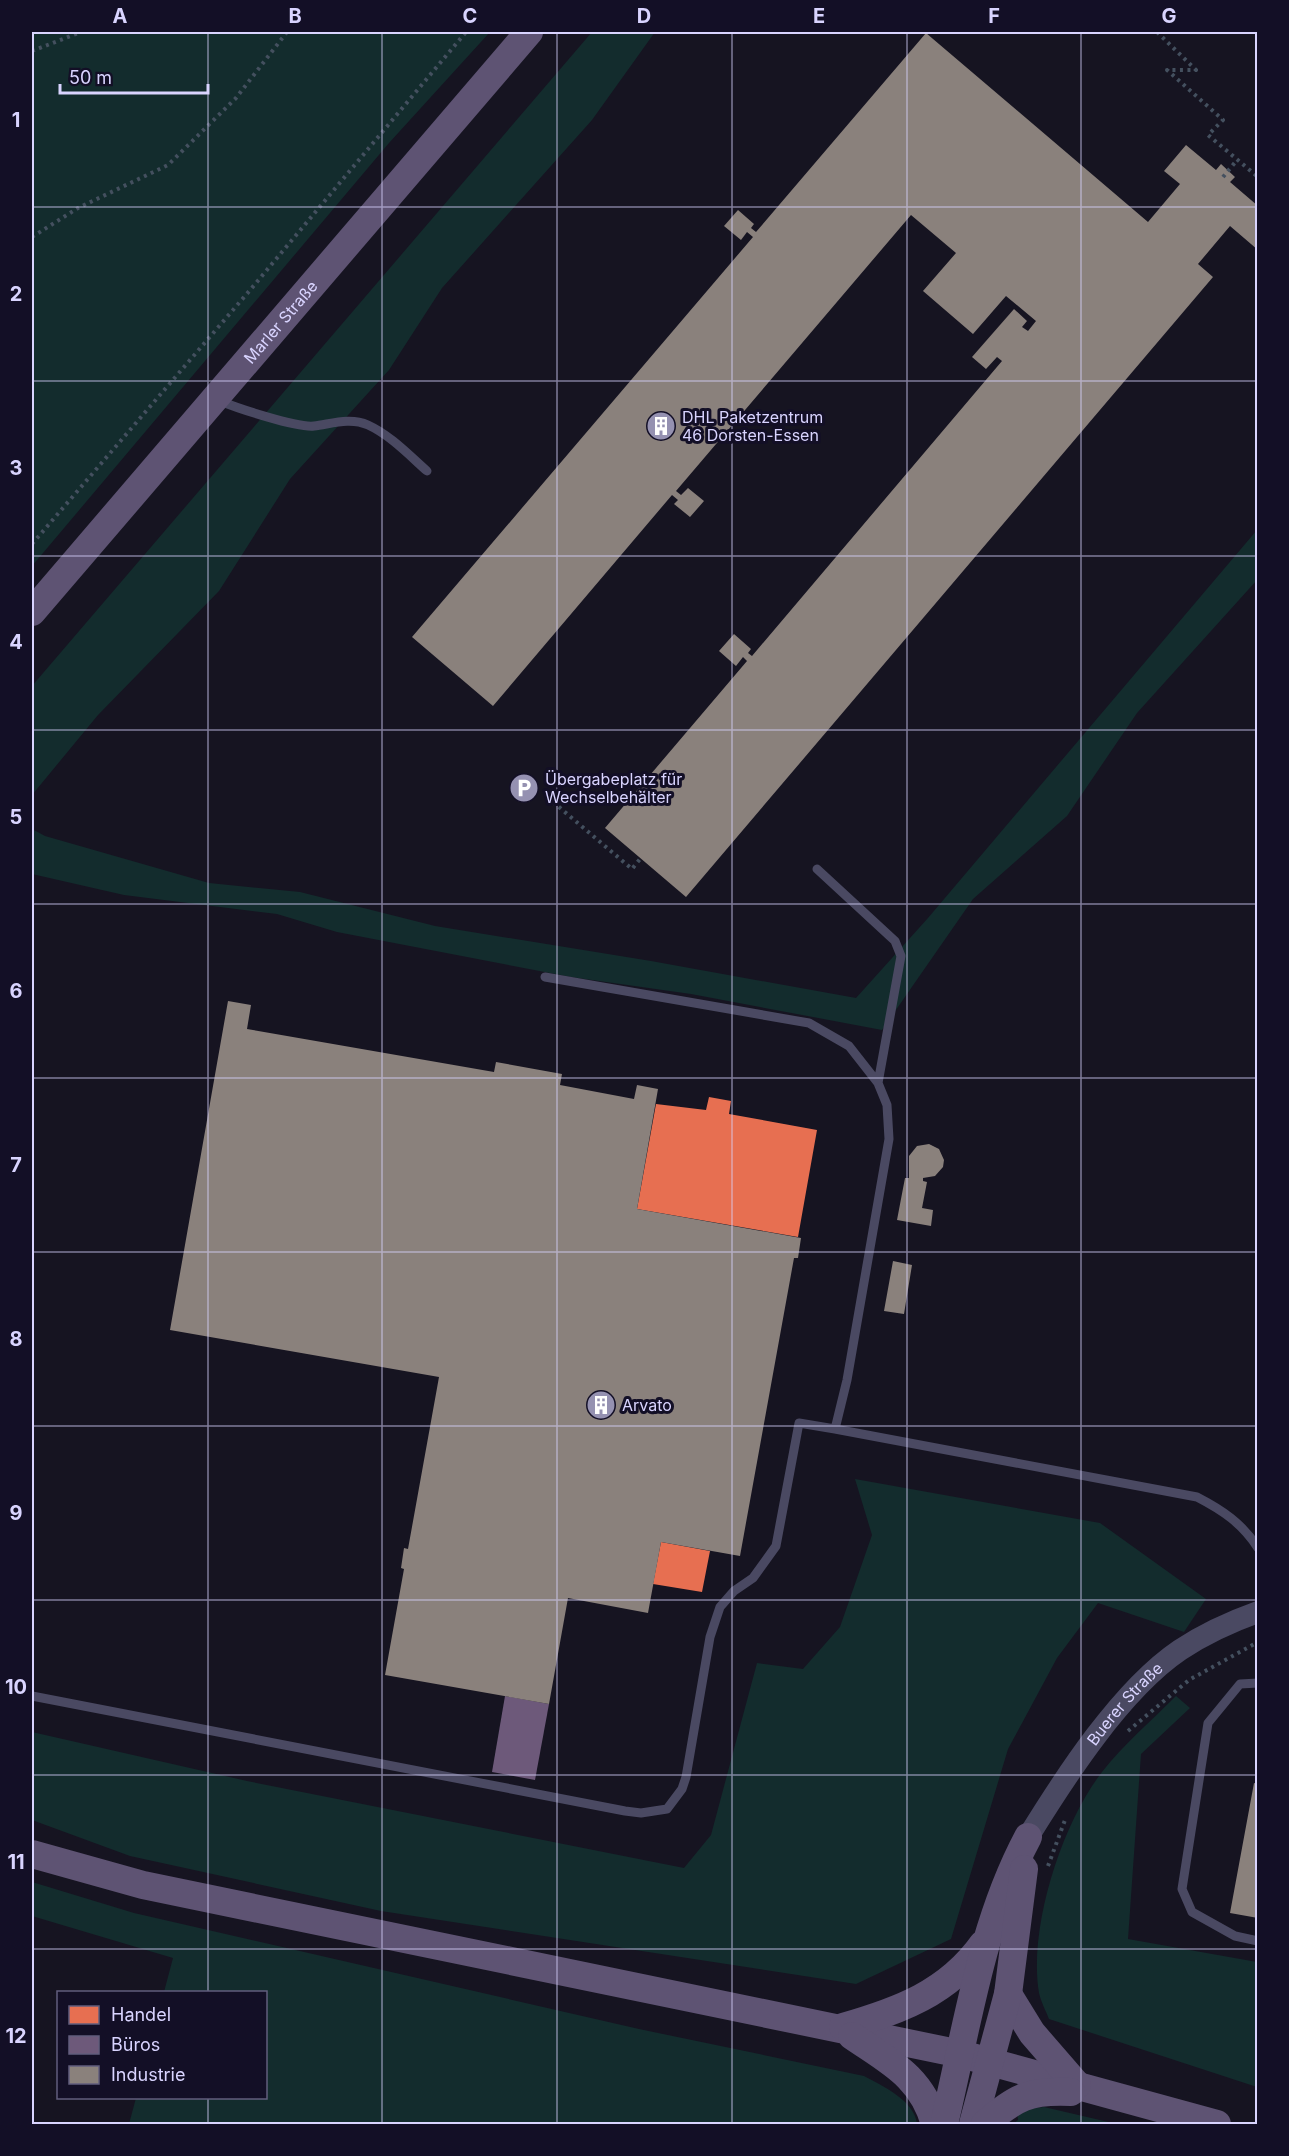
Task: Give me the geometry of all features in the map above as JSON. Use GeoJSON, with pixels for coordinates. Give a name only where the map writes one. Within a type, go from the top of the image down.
{"type":"FeatureCollection","features":[{"type":"Feature","properties":{"kind":"main road","name":"Marler Straße"},"geometry":{"type":"LineString","coordinates":[[32,612],[529,32]]}},
{"type":"Feature","properties":{"kind":"main road"},"geometry":{"type":"LineString","coordinates":[[944,2124],[990,1934],[1010,1870],[1028,1837]]}},
{"type":"Feature","properties":{"kind":"main road"},"geometry":{"type":"LineString","coordinates":[[973,2124],[1008,1994],[1028,1837]]}},
{"type":"Feature","properties":{"kind":"main road"},"geometry":{"type":"LineString","coordinates":[[32,1854],[143,1885],[961,2054],[1217,2124]]}},
{"type":"Feature","properties":{"kind":"main road"},"geometry":{"type":"LineString","coordinates":[[841,2028],[891,2013],[954,1978],[968,1965],[990,1934]]}},
{"type":"Feature","properties":{"kind":"main road"},"geometry":{"type":"LineString","coordinates":[[1008,1994],[1032,2033],[1077,2085]]}},
{"type":"Feature","properties":{"kind":"main road"},"geometry":{"type":"LineString","coordinates":[[841,2028],[915,2082],[930,2106],[935,2124]]}},
{"type":"Feature","properties":{"kind":"main road"},"geometry":{"type":"LineString","coordinates":[[985,2124],[1016,2099],[1043,2091],[1112,2095]]}},
{"type":"Feature","properties":{"kind":"street","name":"Buerer Straße"},"geometry":{"type":"LineString","coordinates":[[1028,1837],[1080,1757],[1150,1676],[1178,1652],[1205,1635],[1257,1612]]}},
{"type":"Feature","properties":{"kind":"lane"},"geometry":{"type":"LineString","coordinates":[[215,398],[246,412],[312,427],[325,422],[353,421],[368,424],[390,439],[427,471]]}},
{"type":"Feature","properties":{"kind":"lane"},"geometry":{"type":"LineString","coordinates":[[817,868],[896,941],[901,956],[878,1083]]}},
{"type":"Feature","properties":{"kind":"lane"},"geometry":{"type":"LineString","coordinates":[[545,978],[809,1023],[849,1046],[878,1083],[887,1106],[889,1139],[847,1380],[836,1429]]}},
{"type":"Feature","properties":{"kind":"lane"},"geometry":{"type":"LineString","coordinates":[[32,1696],[641,1814],[667,1809],[682,1789],[710,1637],[720,1607],[734,1591],[753,1578],[776,1546],[799,1423],[1197,1497],[1223,1511],[1243,1527],[1257,1548]]}},
{"type":"Feature","properties":{"kind":"lane"},"geometry":{"type":"LineString","coordinates":[[1257,1683],[1240,1684],[1208,1723],[1182,1889],[1192,1912],[1235,1936],[1257,1941]]}},
{"type":"Feature","properties":{"kind":"path"},"geometry":{"type":"LineString","coordinates":[[32,51],[81,32]]}},
{"type":"Feature","properties":{"kind":"path"},"geometry":{"type":"LineString","coordinates":[[32,237],[78,208],[168,165],[236,98],[288,32]]}},
{"type":"Feature","properties":{"kind":"path"},"geometry":{"type":"LineString","coordinates":[[32,544],[251,289],[466,32]]}},
{"type":"Feature","properties":{"kind":"path"},"geometry":{"type":"LineString","coordinates":[[1158,32],[1196,70],[1167,70],[1222,120],[1208,135],[1257,177]]}},
{"type":"Feature","properties":{"kind":"path"},"geometry":{"type":"LineString","coordinates":[[1223,177],[1238,160]]}},
{"type":"Feature","properties":{"kind":"path"},"geometry":{"type":"LineString","coordinates":[[553,802],[632,868],[640,859]]}},
{"type":"Feature","properties":{"kind":"path"},"geometry":{"type":"LineString","coordinates":[[1126,1734],[1189,1680],[1257,1642]]}},
{"type":"Feature","properties":{"kind":"path"},"geometry":{"type":"LineString","coordinates":[[1047,1870],[1070,1810]]}},
{"type":"Feature","properties":{"kind":"green space"},"geometry":{"type":"Polygon","coordinates":[[[32,32],[490,32],[389,143],[32,566],[32,32]]]}},
{"type":"Feature","properties":{"kind":"green space"},"geometry":{"type":"Polygon","coordinates":[[[592,32],[655,32],[592,120],[442,288],[389,370],[290,479],[219,591],[98,715],[32,795],[32,686],[592,32]]]}},
{"type":"Feature","properties":{"kind":"green space"},"geometry":{"type":"Polygon","coordinates":[[[1257,530],[1257,580],[1137,713],[1067,816],[973,899],[882,1030],[691,994],[571,977],[337,932],[277,914],[124,895],[32,874],[32,829],[45,836],[209,883],[300,892],[435,926],[651,961],[856,998],[928,918],[1257,530]]]}},
{"type":"Feature","properties":{"kind":"green space"},"geometry":{"type":"Polygon","coordinates":[[[855,1479],[1100,1523],[1206,1599],[1184,1632],[1098,1603],[1057,1658],[1008,1749],[951,1939],[856,1984],[381,1911],[130,1856],[32,1820],[32,1732],[247,1781],[684,1868],[711,1835],[757,1663],[803,1669],[840,1627],[872,1535],[855,1479]]]}},
{"type":"Feature","properties":{"kind":"green space"},"geometry":{"type":"Polygon","coordinates":[[[1176,1696],[1190,1708],[1141,1754],[1128,1939],[1257,1962],[1257,2087],[1049,2019],[1039,1993],[1037,1967],[1044,1908],[1051,1877],[1074,1819],[1087,1793],[1110,1762],[1176,1696]]]}},
{"type":"Feature","properties":{"kind":"green space"},"geometry":{"type":"Polygon","coordinates":[[[32,1882],[134,1913],[639,2029],[864,2076],[904,2101],[911,2108],[917,2124],[129,2124],[136,2099],[267,2099],[267,1991],[164,1991],[173,1958],[32,1916],[32,1882]]]}},
{"type":"Feature","properties":{"kind":"green space"},"geometry":{"type":"Polygon","coordinates":[[[1044,2107],[1117,2124],[1013,2124],[1018,2120],[1017,2110],[1044,2107]]]}},
{"type":"Feature","properties":{"kind":"building: Handel"},"geometry":{"type":"Polygon","coordinates":[[[709,1097],[731,1101],[729,1114],[817,1130],[798,1237],[637,1209],[656,1104],[706,1110],[709,1097]]]}},
{"type":"Feature","properties":{"kind":"building: Handel"},"geometry":{"type":"Polygon","coordinates":[[[661,1542],[710,1551],[702,1592],[653,1584],[661,1542]]]}},
{"type":"Feature","properties":{"kind":"building: Büros"},"geometry":{"type":"Polygon","coordinates":[[[505,1696],[549,1704],[535,1780],[492,1772],[505,1696]]]}},
{"type":"Feature","properties":{"kind":"building: Industrie","name":"DHL Paketzentrum 46 Dorsten-Essen"},"geometry":{"type":"Polygon","coordinates":[[[926,33],[1148,222],[1180,184],[1164,171],[1186,145],[1216,170],[1221,164],[1235,177],[1230,182],[1258,206],[1258,250],[1230,226],[1198,264],[1213,277],[686,897],[605,828],[747,661],[743,657],[736,666],[719,651],[734,634],[751,649],[748,653],[752,656],[1002,361],[997,357],[986,369],[972,357],[1014,309],[1027,321],[1022,327],[1028,331],[1036,321],[1006,296],[973,334],[923,291],[956,253],[911,215],[676,491],[681,495],[688,488],[704,501],[690,517],[674,504],[678,500],[672,495],[493,706],[412,637],[753,237],[747,232],[741,240],[724,226],[738,210],[754,224],[751,228],[756,232],[926,33]]]}},
{"type":"Feature","properties":{"kind":"building: Industrie","name":"Arvato"},"geometry":{"type":"Polygon","coordinates":[[[228,1001],[251,1005],[247,1029],[494,1072],[496,1062],[562,1074],[560,1085],[634,1099],[637,1085],[658,1089],[637,1209],[801,1238],[798,1258],[794,1258],[740,1556],[661,1542],[648,1613],[568,1598],[549,1704],[385,1675],[404,1569],[401,1568],[404,1548],[408,1549],[439,1377],[170,1330],[228,1001]]]}},
{"type":"Feature","properties":{"kind":"building: Industrie"},"geometry":{"type":"Polygon","coordinates":[[[929,1144],[939,1149],[944,1160],[943,1167],[935,1176],[923,1178],[923,1181],[927,1182],[922,1208],[933,1210],[931,1226],[897,1220],[905,1178],[909,1178],[909,1156],[917,1146],[929,1144]]]}},
{"type":"Feature","properties":{"kind":"building: Industrie"},"geometry":{"type":"Polygon","coordinates":[[[893,1261],[912,1265],[904,1314],[884,1311],[893,1261]]]}},
{"type":"Feature","properties":{"kind":"building: Industrie"},"geometry":{"type":"Polygon","coordinates":[[[1254,1783],[1258,1784],[1258,1918],[1230,1913],[1254,1783]]]}},
{"type":"Feature","properties":{"kind":"place","name":"DHL Paketzentrum 46 Dorsten-Essen"},"geometry":{"type":"Point","coordinates":[661,426]}},
{"type":"Feature","properties":{"kind":"place","name":"Übergabeplatz für Wechselbehälter"},"geometry":{"type":"Point","coordinates":[524,788]}},
{"type":"Feature","properties":{"kind":"place","name":"Arvato"},"geometry":{"type":"Point","coordinates":[601,1405]}}]}
